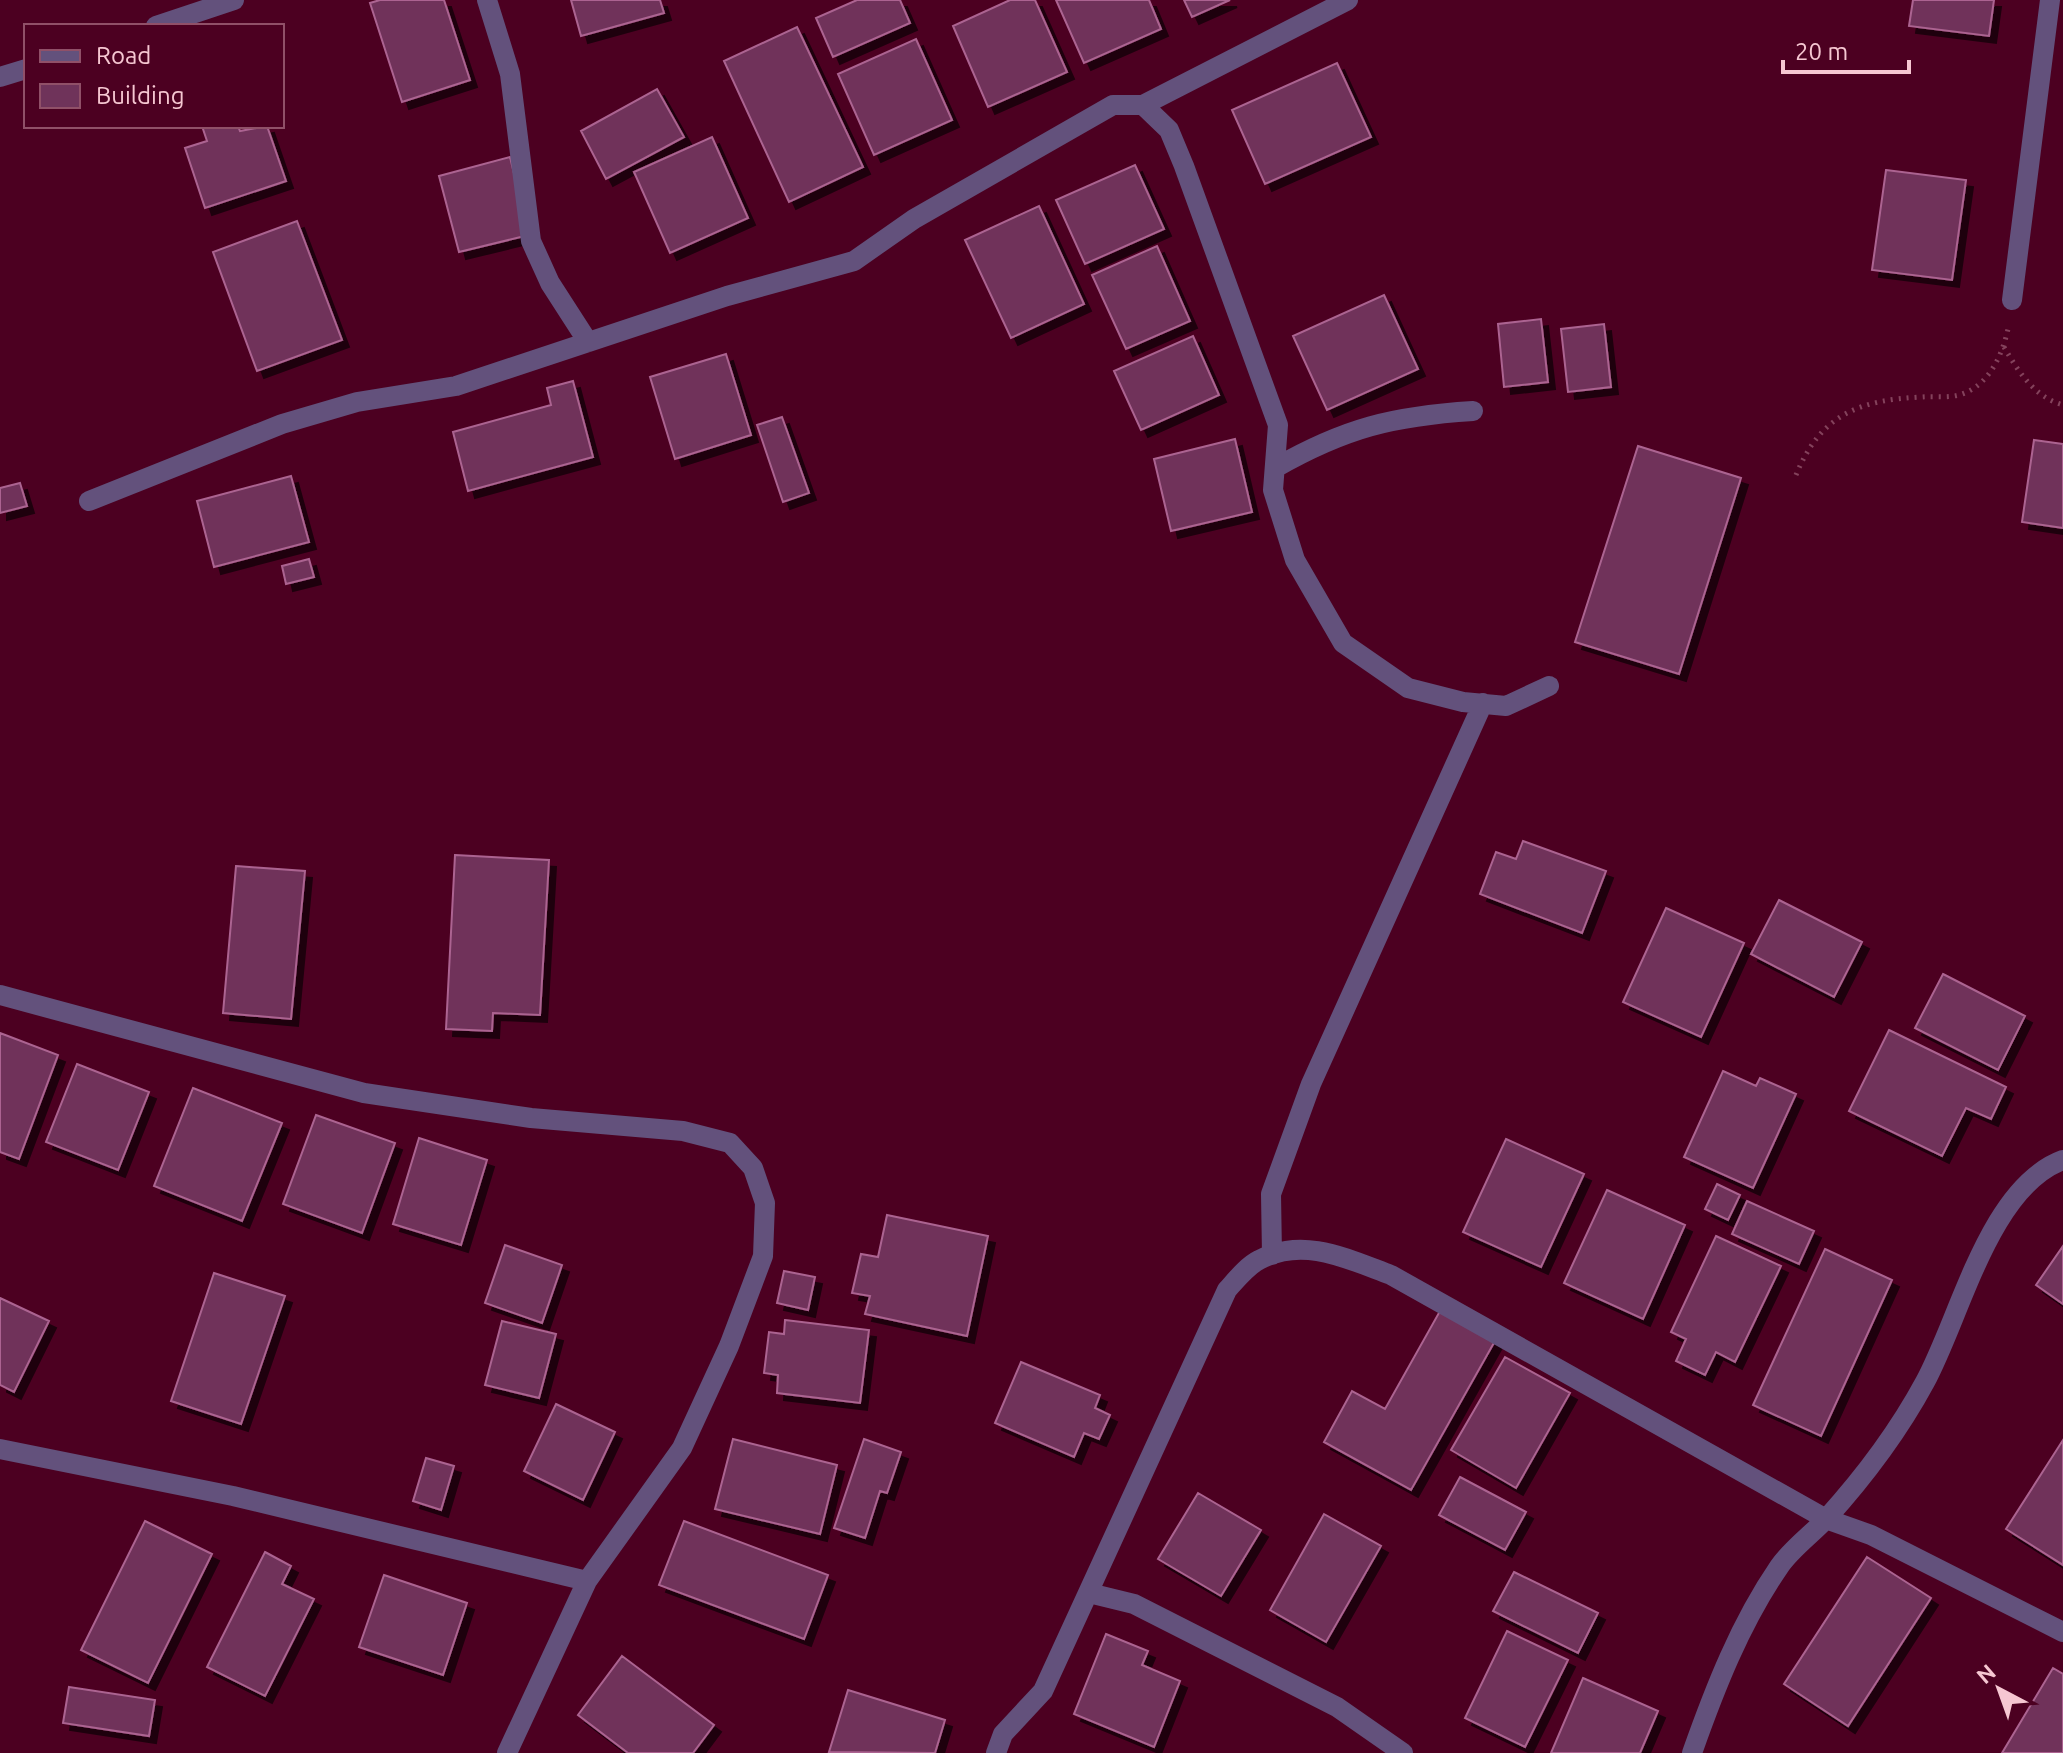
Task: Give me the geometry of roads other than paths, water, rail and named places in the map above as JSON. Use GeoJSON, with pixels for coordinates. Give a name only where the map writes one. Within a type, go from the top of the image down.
{"type":"FeatureCollection","features":[{"type":"Feature","properties":{"kind":"street"},"geometry":{"type":"LineString","coordinates":[[162,24],[234,0]]}},
{"type":"Feature","properties":{"kind":"street"},"geometry":{"type":"LineString","coordinates":[[487,0],[510,74],[531,241],[550,283],[588,342]]}},
{"type":"Feature","properties":{"kind":"street"},"geometry":{"type":"LineString","coordinates":[[89,501],[282,424],[357,402],[456,386],[727,296],[854,261],[914,219],[1113,105],[1143,105],[1348,0]]}},
{"type":"Feature","properties":{"kind":"street"},"geometry":{"type":"LineString","coordinates":[[2012,300],[2050,0]]}},
{"type":"Feature","properties":{"kind":"street"},"geometry":{"type":"LineString","coordinates":[[0,77],[24,70]]}},
{"type":"Feature","properties":{"kind":"street"},"geometry":{"type":"LineString","coordinates":[[1143,105],[1169,130],[1278,425],[1273,490],[1295,560],[1343,643],[1408,688],[1506,706],[1549,686]]}},
{"type":"Feature","properties":{"kind":"street"},"geometry":{"type":"LineString","coordinates":[[1275,468],[1312,447],[1375,424],[1400,417],[1473,411]]}},
{"type":"Feature","properties":{"kind":"street"},"geometry":{"type":"LineString","coordinates":[[1272,1255],[1271,1194],[1311,1084],[1483,703]]}},
{"type":"Feature","properties":{"kind":"street"},"geometry":{"type":"LineString","coordinates":[[0,995],[364,1093],[531,1118],[683,1131],[730,1143],[753,1168],[765,1203],[763,1256],[729,1346],[682,1448],[587,1581],[507,1753]]}},
{"type":"Feature","properties":{"kind":"street"},"geometry":{"type":"LineString","coordinates":[[1692,1753],[1724,1665],[1780,1565],[1826,1519],[1885,1449],[1926,1380],[2007,1207],[2039,1174],[2063,1160]]}},
{"type":"Feature","properties":{"kind":"street"},"geometry":{"type":"LineString","coordinates":[[996,1753],[1003,1734],[1043,1691],[1227,1290],[1256,1260],[1283,1250],[1321,1249],[1391,1275],[1826,1519],[1871,1535],[2063,1632]]}},
{"type":"Feature","properties":{"kind":"street"},"geometry":{"type":"LineString","coordinates":[[0,1449],[233,1496],[587,1581]]}},
{"type":"Feature","properties":{"kind":"street"},"geometry":{"type":"LineString","coordinates":[[1089,1593],[1134,1604],[1337,1707],[1403,1753]]}}]}
